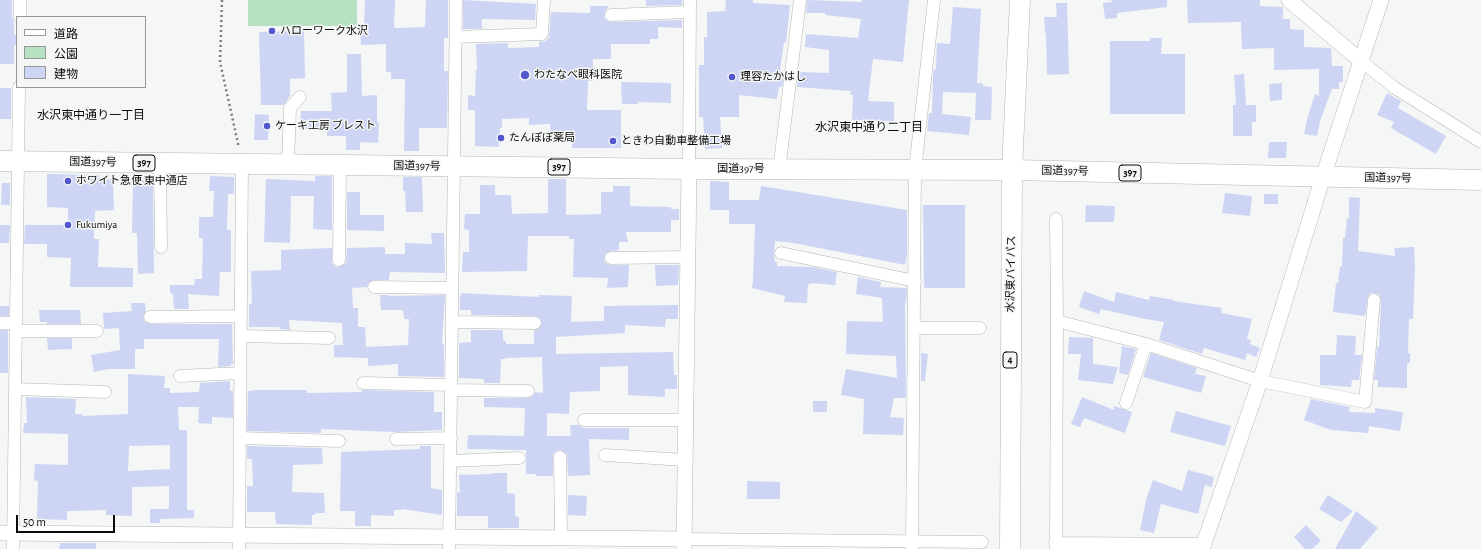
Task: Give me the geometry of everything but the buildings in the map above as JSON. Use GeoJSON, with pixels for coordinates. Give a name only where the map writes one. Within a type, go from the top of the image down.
{"type":"FeatureCollection","features":[{"type":"Feature","properties":{"kind":"highway","name":"水沢東バイパス"},"geometry":{"type":"LineString","coordinates":[[1010,549],[1012,170],[1020,0]]}},
{"type":"Feature","properties":{"kind":"highway","name":"国道397号"},"geometry":{"type":"LineString","coordinates":[[9,161],[779,170],[1012,170],[1481,180]]}},
{"type":"Feature","properties":{"kind":"street"},"geometry":{"type":"LineString","coordinates":[[20,0],[20,16]]}},
{"type":"Feature","properties":{"kind":"street"},"geometry":{"type":"LineString","coordinates":[[450,543],[456,0]]}},
{"type":"Feature","properties":{"kind":"street"},"geometry":{"type":"LineString","coordinates":[[456,37],[542,34],[544,0]]}},
{"type":"Feature","properties":{"kind":"street"},"geometry":{"type":"LineString","coordinates":[[684,544],[690,0]]}},
{"type":"Feature","properties":{"kind":"street"},"geometry":{"type":"LineString","coordinates":[[779,170],[800,0]]}},
{"type":"Feature","properties":{"kind":"street"},"geometry":{"type":"LineString","coordinates":[[912,545],[915,170],[934,0]]}},
{"type":"Feature","properties":{"kind":"street"},"geometry":{"type":"LineString","coordinates":[[1289,0],[1395,88],[1481,142]]}},
{"type":"Feature","properties":{"kind":"street"},"geometry":{"type":"LineString","coordinates":[[1056,218],[1057,321],[1055,546],[1203,547],[1260,381],[1322,177],[1381,0]]}},
{"type":"Feature","properties":{"kind":"street"},"geometry":{"type":"LineString","coordinates":[[611,14],[690,12]]}},
{"type":"Feature","properties":{"kind":"street"},"geometry":{"type":"LineString","coordinates":[[13,549],[7,533],[16,389],[16,327],[9,161],[19,88]]}},
{"type":"Feature","properties":{"kind":"street"},"geometry":{"type":"LineString","coordinates":[[288,164],[290,108],[300,97]]}},
{"type":"Feature","properties":{"kind":"street"},"geometry":{"type":"LineString","coordinates":[[160,163],[161,248]]}},
{"type":"Feature","properties":{"kind":"street"},"geometry":{"type":"LineString","coordinates":[[239,542],[242,164]]}},
{"type":"Feature","properties":{"kind":"street"},"geometry":{"type":"LineString","coordinates":[[339,260],[340,165]]}},
{"type":"Feature","properties":{"kind":"street"},"geometry":{"type":"LineString","coordinates":[[781,253],[915,281]]}},
{"type":"Feature","properties":{"kind":"street"},"geometry":{"type":"LineString","coordinates":[[611,258],[688,257]]}},
{"type":"Feature","properties":{"kind":"street"},"geometry":{"type":"LineString","coordinates":[[374,286],[452,288]]}},
{"type":"Feature","properties":{"kind":"street"},"geometry":{"type":"LineString","coordinates":[[1057,321],[1146,344],[1260,381],[1365,402],[1374,300]]}},
{"type":"Feature","properties":{"kind":"street"},"geometry":{"type":"LineString","coordinates":[[150,317],[241,316]]}},
{"type":"Feature","properties":{"kind":"street"},"geometry":{"type":"LineString","coordinates":[[452,322],[535,323]]}},
{"type":"Feature","properties":{"kind":"street"},"geometry":{"type":"LineString","coordinates":[[0,323],[16,327],[97,331]]}},
{"type":"Feature","properties":{"kind":"street"},"geometry":{"type":"LineString","coordinates":[[914,328],[980,328]]}},
{"type":"Feature","properties":{"kind":"street"},"geometry":{"type":"LineString","coordinates":[[241,336],[329,338]]}},
{"type":"Feature","properties":{"kind":"street"},"geometry":{"type":"LineString","coordinates":[[1126,403],[1146,344]]}},
{"type":"Feature","properties":{"kind":"street"},"geometry":{"type":"LineString","coordinates":[[180,376],[240,373]]}},
{"type":"Feature","properties":{"kind":"street"},"geometry":{"type":"LineString","coordinates":[[363,383],[528,391]]}},
{"type":"Feature","properties":{"kind":"street"},"geometry":{"type":"LineString","coordinates":[[16,389],[105,392]]}},
{"type":"Feature","properties":{"kind":"street"},"geometry":{"type":"LineString","coordinates":[[584,420],[686,420]]}},
{"type":"Feature","properties":{"kind":"street"},"geometry":{"type":"LineString","coordinates":[[240,438],[339,440]]}},
{"type":"Feature","properties":{"kind":"street"},"geometry":{"type":"LineString","coordinates":[[396,438],[451,438]]}},
{"type":"Feature","properties":{"kind":"street"},"geometry":{"type":"LineString","coordinates":[[605,454],[685,460]]}},
{"type":"Feature","properties":{"kind":"street"},"geometry":{"type":"LineString","coordinates":[[560,457],[561,538]]}},
{"type":"Feature","properties":{"kind":"street"},"geometry":{"type":"LineString","coordinates":[[450,461],[519,458]]}},
{"type":"Feature","properties":{"kind":"street"},"geometry":{"type":"LineString","coordinates":[[7,533],[239,542],[450,543],[561,538],[684,544],[912,545],[982,542]]}},
{"type":"Feature","properties":{"kind":"path"},"geometry":{"type":"LineString","coordinates":[[222,0],[220,62],[242,164]]}},
{"type":"Feature","properties":{"kind":"green space"},"geometry":{"type":"Polygon","coordinates":[[[248,0],[357,0],[357,26],[248,26],[248,0]]]}},
{"type":"Feature","properties":{"kind":"place","name":"ハローワーク水沢"},"geometry":{"type":"Point","coordinates":[272,31]}},
{"type":"Feature","properties":{"kind":"place","name":"わたなべ眼科医院"},"geometry":{"type":"Point","coordinates":[525,75]}},
{"type":"Feature","properties":{"kind":"place","name":"理容たかはし"},"geometry":{"type":"Point","coordinates":[732,77]}},
{"type":"Feature","properties":{"kind":"place","name":"ケーキ工房 ブレスト"},"geometry":{"type":"Point","coordinates":[267,126]}},
{"type":"Feature","properties":{"kind":"place","name":"たんぽぽ薬局"},"geometry":{"type":"Point","coordinates":[501,138]}},
{"type":"Feature","properties":{"kind":"place","name":"ときわ自動車整備工場"},"geometry":{"type":"Point","coordinates":[613,141]}},
{"type":"Feature","properties":{"kind":"place","name":"ホワイト急便 東中通店"},"geometry":{"type":"Point","coordinates":[68,181]}},
{"type":"Feature","properties":{"kind":"place","name":"Fukumiya"},"geometry":{"type":"Point","coordinates":[68,225]}},
{"type":"Feature","properties":{"kind":"district","name":"水沢東中通り一丁目"},"geometry":{"type":"Point","coordinates":[91,115]}},
{"type":"Feature","properties":{"kind":"district","name":"水沢東中通り二丁目"},"geometry":{"type":"Point","coordinates":[869,127]}}]}
